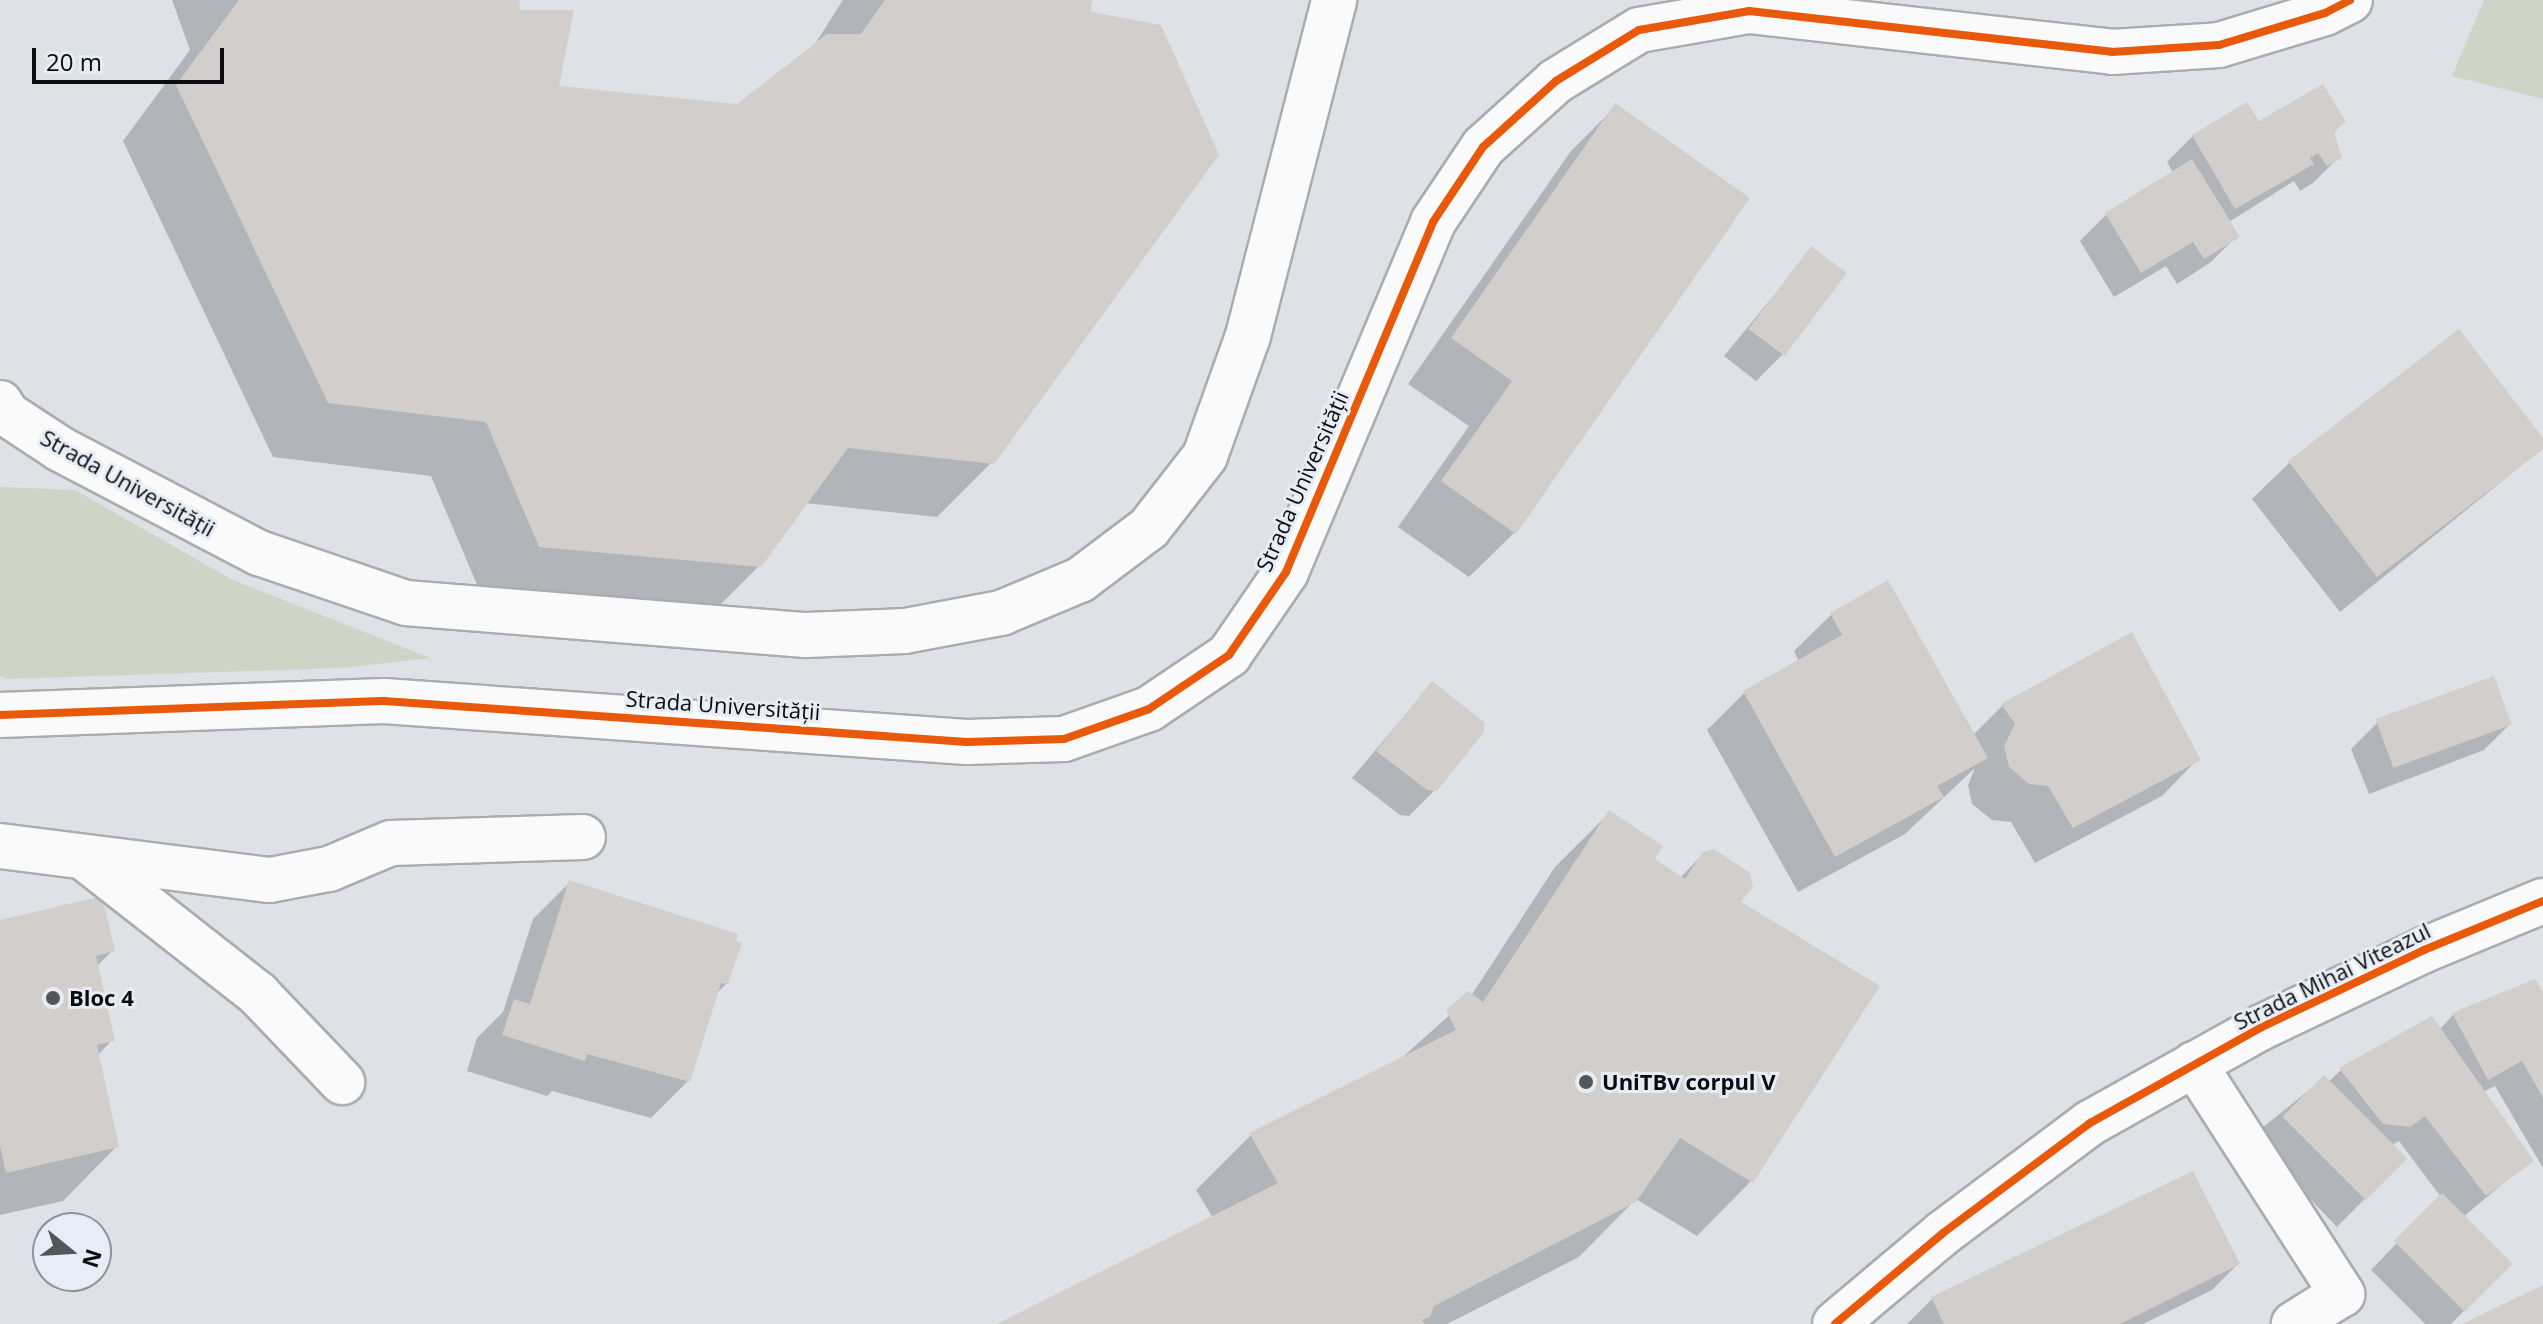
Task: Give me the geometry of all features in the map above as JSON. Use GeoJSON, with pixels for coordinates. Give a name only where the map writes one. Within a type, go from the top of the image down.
{"type":"FeatureCollection","features":[{"type":"Feature","properties":{"kind":"street","name":"Strada Universității"},"geometry":{"type":"LineString","coordinates":[[0,403],[7,414],[60,449],[259,553],[406,603],[806,635],[905,631],[1001,613],[1080,580],[1149,528],[1205,456],[1248,336],[1334,0]]}},
{"type":"Feature","properties":{"kind":"street","name":"Strada Universității"},"geometry":{"type":"LineString","coordinates":[[0,715],[384,701],[967,742],[1064,739],[1149,709],[1229,655],[1286,572],[1433,222],[1483,147],[1556,81],[1639,30],[1749,11],[2112,52],[2219,45],[2325,13],[2350,0]]}},
{"type":"Feature","properties":{"kind":"street"},"geometry":{"type":"LineString","coordinates":[[0,846],[270,880],[329,869],[391,843],[583,837]]}},
{"type":"Feature","properties":{"kind":"street"},"geometry":{"type":"LineString","coordinates":[[84,858],[258,994],[342,1082]]}},
{"type":"Feature","properties":{"kind":"street","name":"Strada Mihai Viteazul"},"geometry":{"type":"LineString","coordinates":[[1835,1324],[1943,1233],[2090,1123],[2194,1064],[2424,950],[2543,901]]}},
{"type":"Feature","properties":{"kind":"street"},"geometry":{"type":"LineString","coordinates":[[2194,1064],[2342,1294],[2294,1324]]}},
{"type":"Feature","properties":{"kind":"shaded area"},"geometry":{"type":"Polygon","coordinates":[[[2484,0],[2543,0],[2543,99],[2452,76],[2484,0]]]}},
{"type":"Feature","properties":{"kind":"shaded area"},"geometry":{"type":"Polygon","coordinates":[[[0,487],[75,490],[231,579],[430,658],[342,668],[6,679],[0,676],[0,487]]]}},
{"type":"Feature","properties":{"kind":"building"},"geometry":{"type":"Polygon","coordinates":[[[239,0],[520,0],[519,10],[574,10],[559,86],[737,104],[827,34],[861,34],[885,0],[1092,0],[1091,12],[1161,25],[1219,155],[994,464],[848,448],[761,567],[539,547],[486,422],[328,403],[176,85],[239,0]]]}},
{"type":"Feature","properties":{"kind":"building"},"geometry":{"type":"Polygon","coordinates":[[[2323,84],[2346,122],[2334,131],[2342,158],[2327,166],[2318,153],[2310,158],[2314,164],[2235,209],[2192,135],[2247,102],[2259,121],[2323,84]]]}},
{"type":"Feature","properties":{"kind":"building"},"geometry":{"type":"Polygon","coordinates":[[[1615,103],[1750,198],[1516,534],[1441,481],[1512,381],[1451,338],[1615,103]]]}},
{"type":"Feature","properties":{"kind":"building"},"geometry":{"type":"Polygon","coordinates":[[[2192,159],[2240,237],[2204,259],[2193,242],[2141,273],[2105,213],[2192,159]]]}},
{"type":"Feature","properties":{"kind":"building"},"geometry":{"type":"Polygon","coordinates":[[[1811,246],[1847,273],[1784,356],[1748,329],[1811,246]]]}},
{"type":"Feature","properties":{"kind":"building"},"geometry":{"type":"Polygon","coordinates":[[[2459,329],[2543,438],[2543,449],[2377,577],[2288,461],[2459,329]]]}},
{"type":"Feature","properties":{"kind":"building"},"geometry":{"type":"Polygon","coordinates":[[[1888,580],[1988,758],[1937,786],[1944,797],[1835,857],[1743,691],[1842,635],[1830,613],[1888,580]]]}},
{"type":"Feature","properties":{"kind":"building"},"geometry":{"type":"Polygon","coordinates":[[[2132,632],[2201,760],[2073,828],[2048,786],[2029,784],[2009,767],[2004,746],[2015,724],[2001,704],[2132,632]]]}},
{"type":"Feature","properties":{"kind":"building"},"geometry":{"type":"Polygon","coordinates":[[[2494,676],[2512,725],[2393,768],[2376,719],[2494,676]]]}},
{"type":"Feature","properties":{"kind":"building"},"geometry":{"type":"Polygon","coordinates":[[[1432,681],[1484,722],[1484,732],[1437,791],[1427,790],[1376,751],[1432,681]]]}},
{"type":"Feature","properties":{"kind":"building","name":"UniTBv corpul V"},"geometry":{"type":"Polygon","coordinates":[[[1609,810],[1663,846],[1655,859],[1685,879],[1703,852],[1714,849],[1750,873],[1753,887],[1741,902],[1880,986],[1753,1183],[1680,1138],[1636,1202],[1434,1306],[1430,1317],[1422,1320],[1425,1324],[997,1324],[1278,1183],[1249,1133],[1456,1030],[1446,1010],[1468,991],[1483,1002],[1609,810]]]}},
{"type":"Feature","properties":{"kind":"building"},"geometry":{"type":"Polygon","coordinates":[[[569,880],[738,934],[736,941],[742,943],[728,984],[721,983],[690,1082],[587,1054],[585,1061],[502,1035],[514,999],[530,1004],[569,880]]]}},
{"type":"Feature","properties":{"kind":"building","name":"Bloc 4"},"geometry":{"type":"Polygon","coordinates":[[[102,896],[115,951],[96,956],[115,1041],[97,1045],[119,1147],[6,1173],[0,1146],[0,920],[102,896]]]}},
{"type":"Feature","properties":{"kind":"building"},"geometry":{"type":"Polygon","coordinates":[[[2535,979],[2543,992],[2543,1098],[2522,1061],[2488,1080],[2452,1013],[2535,979]]]}},
{"type":"Feature","properties":{"kind":"building"},"geometry":{"type":"Polygon","coordinates":[[[2432,1016],[2534,1161],[2486,1196],[2425,1116],[2410,1127],[2383,1124],[2339,1068],[2432,1016]]]}},
{"type":"Feature","properties":{"kind":"building"},"geometry":{"type":"Polygon","coordinates":[[[2324,1075],[2407,1158],[2366,1200],[2282,1117],[2324,1075]]]}},
{"type":"Feature","properties":{"kind":"building"},"geometry":{"type":"Polygon","coordinates":[[[2193,1171],[2240,1264],[2120,1324],[1944,1324],[1931,1297],[2193,1171]]]}},
{"type":"Feature","properties":{"kind":"building"},"geometry":{"type":"Polygon","coordinates":[[[2442,1193],[2513,1264],[2465,1312],[2394,1241],[2442,1193]]]}},
{"type":"Feature","properties":{"kind":"building"},"geometry":{"type":"Polygon","coordinates":[[[2543,1285],[2543,1324],[2462,1324],[2487,1312],[2543,1285]]]}},
{"type":"Feature","properties":{"kind":"cycle path"},"geometry":{"type":"LineString","coordinates":[[0,715],[384,701],[967,742],[1064,739],[1149,709],[1229,655],[1286,572],[1433,222],[1483,147],[1556,81],[1639,30],[1749,11],[2112,52],[2219,45],[2325,13],[2350,0]]}},
{"type":"Feature","properties":{"kind":"cycle path"},"geometry":{"type":"LineString","coordinates":[[1835,1324],[1943,1233],[2090,1123],[2260,1028],[2424,950],[2543,901]]}},
{"type":"Feature","properties":{"kind":"place","name":"Bloc 4"},"geometry":{"type":"Point","coordinates":[53,998]}},
{"type":"Feature","properties":{"kind":"place","name":"UniTBv corpul V"},"geometry":{"type":"Point","coordinates":[1586,1082]}}]}
